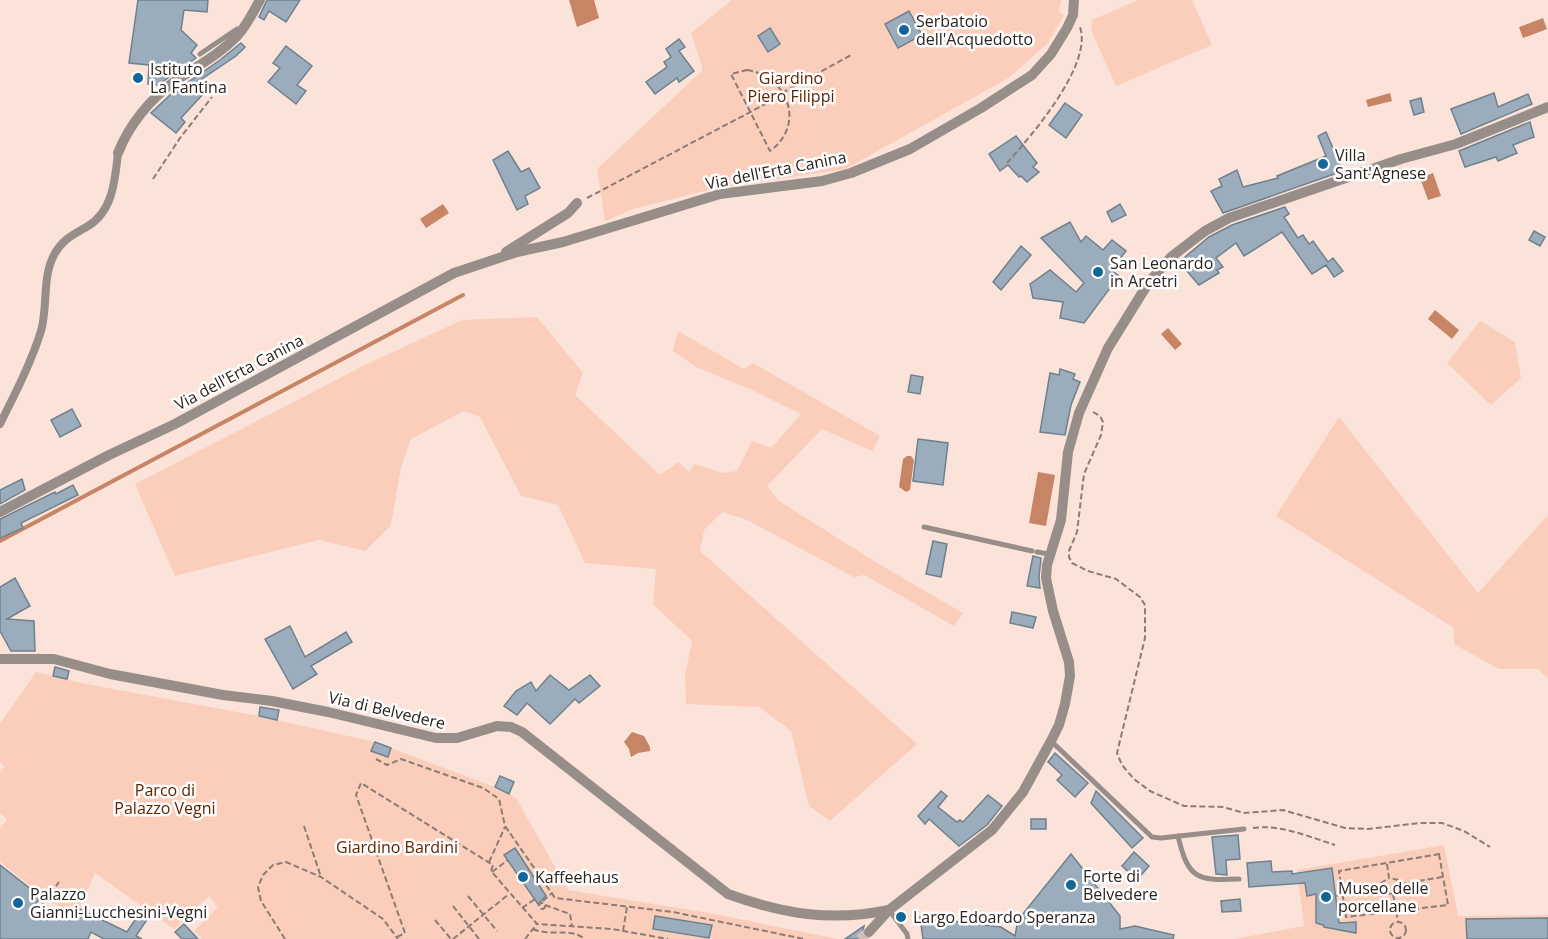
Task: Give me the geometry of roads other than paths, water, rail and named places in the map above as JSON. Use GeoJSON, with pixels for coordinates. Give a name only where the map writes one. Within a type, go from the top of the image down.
{"type":"FeatureCollection","features":[{"type":"Feature","properties":{"kind":"street"},"geometry":{"type":"LineString","coordinates":[[0,424],[41,332],[45,315],[49,269],[54,255],[61,244],[72,234],[99,218],[106,209],[111,196],[118,153],[124,139],[150,103],[239,33],[260,0]]}},
{"type":"Feature","properties":{"kind":"street","name":"Via dell'Erta Canina"},"geometry":{"type":"LineString","coordinates":[[0,512],[175,424],[454,273],[720,194],[822,180],[851,173],[910,149],[1032,75],[1051,54],[1067,28],[1073,15],[1074,0]]}},
{"type":"Feature","properties":{"kind":"street"},"geometry":{"type":"LineString","coordinates":[[868,932],[889,910],[992,830],[1023,792],[1059,724],[1070,676],[1069,662],[1053,611],[1039,552],[1061,520],[1068,452],[1081,408],[1108,348],[1149,282],[1171,256],[1204,231],[1229,218],[1401,159],[1456,144],[1548,107]]}},
{"type":"Feature","properties":{"kind":"street","name":"Via dell'Erta Canina"},"geometry":{"type":"LineString","coordinates":[[493,260],[568,213],[577,204]]}},
{"type":"Feature","properties":{"kind":"street","name":"Via di Belvedere"},"geometry":{"type":"LineString","coordinates":[[0,659],[54,658],[110,674],[306,708],[436,738],[458,738],[497,726],[511,727],[522,732],[728,894],[760,906],[811,916],[860,916],[889,910]]}},
{"type":"Feature","properties":{"kind":"lane"},"geometry":{"type":"LineString","coordinates":[[200,54],[246,23]]}},
{"type":"Feature","properties":{"kind":"lane"},"geometry":{"type":"LineString","coordinates":[[924,527],[1039,552]]}},
{"type":"Feature","properties":{"kind":"lane"},"geometry":{"type":"LineString","coordinates":[[1051,741],[1152,837],[1244,829]]}},
{"type":"Feature","properties":{"kind":"lane"},"geometry":{"type":"LineString","coordinates":[[1178,836],[1183,859],[1195,873],[1211,880],[1239,879]]}},
{"type":"Feature","properties":{"kind":"lane"},"geometry":{"type":"LineString","coordinates":[[889,910],[907,934],[908,939]]}},
{"type":"Feature","properties":{"kind":"waterway"},"geometry":{"type":"LineString","coordinates":[[0,541],[463,295]]}},
{"type":"Feature","properties":{"kind":"tunnel"},"geometry":{"type":"LineString","coordinates":[[859,939],[869,932]]}},
{"type":"Feature","properties":{"kind":"place","name":"Serbatoio dell'Acquedotto"},"geometry":{"type":"Point","coordinates":[904,30]}},
{"type":"Feature","properties":{"kind":"place","name":"Istituto La Fantina"},"geometry":{"type":"Point","coordinates":[138,78]}},
{"type":"Feature","properties":{"kind":"place","name":"Villa Sant'Agnese"},"geometry":{"type":"Point","coordinates":[1323,164]}},
{"type":"Feature","properties":{"kind":"place","name":"San Leonardo in Arcetri"},"geometry":{"type":"Point","coordinates":[1098,272]}},
{"type":"Feature","properties":{"kind":"place","name":"Kaffeehaus"},"geometry":{"type":"Point","coordinates":[523,877]}},
{"type":"Feature","properties":{"kind":"place","name":"Forte di Belvedere"},"geometry":{"type":"Point","coordinates":[1071,885]}},
{"type":"Feature","properties":{"kind":"place","name":"Museo delle porcellane"},"geometry":{"type":"Point","coordinates":[1326,897]}},
{"type":"Feature","properties":{"kind":"place","name":"Palazzo Gianni-Lucchesini-Vegni"},"geometry":{"type":"Point","coordinates":[18,903]}},
{"type":"Feature","properties":{"kind":"place","name":"Largo Edoardo Speranza"},"geometry":{"type":"Point","coordinates":[901,917]}},
{"type":"Feature","properties":{"kind":"park label","name":"Giardino Piero Filippi"},"geometry":{"type":"Point","coordinates":[791,87]}},
{"type":"Feature","properties":{"kind":"park label","name":"Parco di Palazzo Vegni"},"geometry":{"type":"Point","coordinates":[165,799]}},
{"type":"Feature","properties":{"kind":"park label","name":"Giardino Bardini"},"geometry":{"type":"Point","coordinates":[397,847]}}]}
